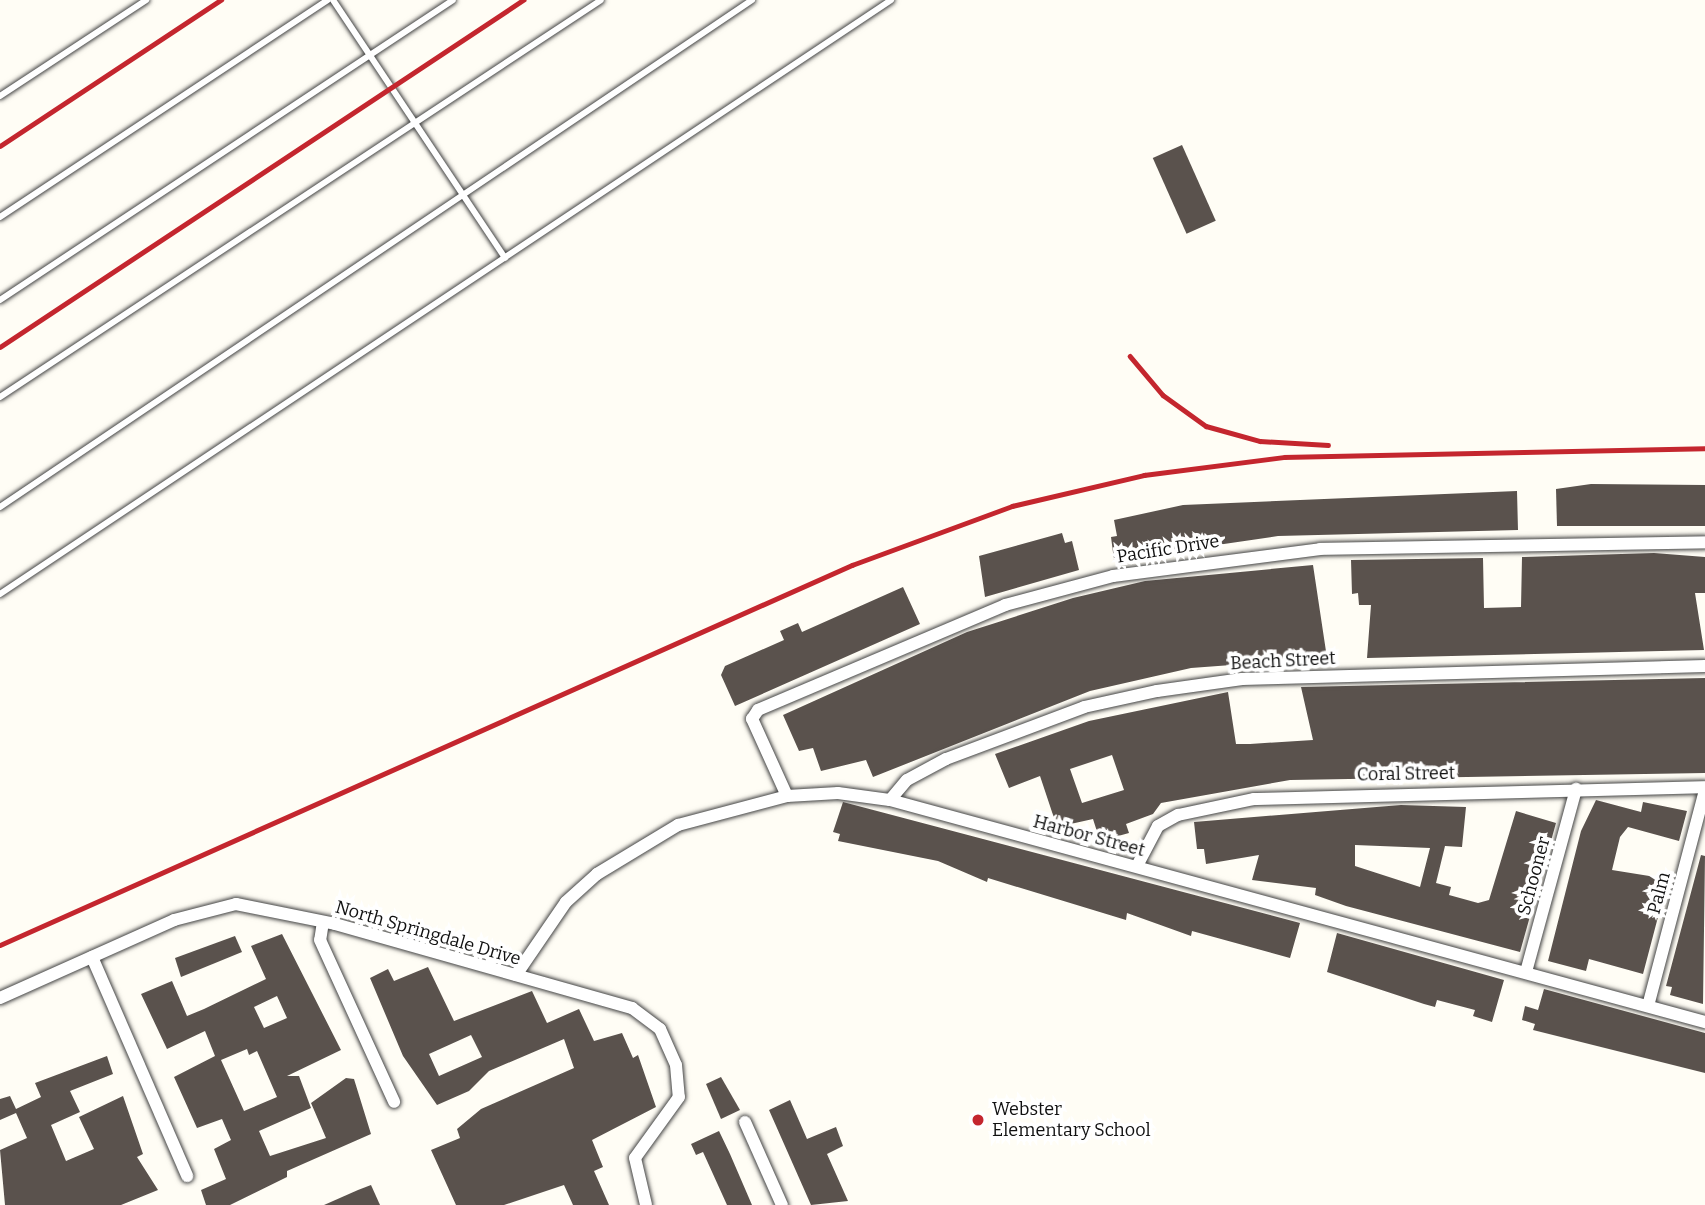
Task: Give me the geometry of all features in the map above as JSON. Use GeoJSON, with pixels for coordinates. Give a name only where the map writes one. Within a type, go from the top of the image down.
{"type":"FeatureCollection","features":[{"type":"Feature","properties":{"kind":"street","name":"Pacific Drive"},"geometry":{"type":"LineString","coordinates":[[787,796],[752,719],[758,710],[1005,605],[1113,576],[1307,550],[1705,542]]}},
{"type":"Feature","properties":{"kind":"street","name":"Beach Street"},"geometry":{"type":"LineString","coordinates":[[890,800],[907,780],[946,759],[1084,707],[1157,691],[1242,679],[1705,666]]}},
{"type":"Feature","properties":{"kind":"street","name":"Coral Street"},"geometry":{"type":"LineString","coordinates":[[1137,866],[1158,826],[1178,815],[1242,801],[1324,793],[1705,788]]}},
{"type":"Feature","properties":{"kind":"street","name":"Palm"},"geometry":{"type":"LineString","coordinates":[[1647,1006],[1705,788]]}},
{"type":"Feature","properties":{"kind":"street","name":"Schooner"},"geometry":{"type":"LineString","coordinates":[[1526,972],[1576,789]]}},
{"type":"Feature","properties":{"kind":"street","name":"Harbor Street"},"geometry":{"type":"LineString","coordinates":[[516,975],[538,935],[597,874],[678,825],[787,796],[838,793],[890,800],[1705,1022]]}},
{"type":"Feature","properties":{"kind":"street","name":"North Springdale Drive"},"geometry":{"type":"LineString","coordinates":[[0,998],[174,920],[236,904],[323,922],[632,1008],[660,1028],[676,1065],[679,1097],[635,1158],[646,1205]]}},
{"type":"Feature","properties":{"kind":"street"},"geometry":{"type":"LineString","coordinates":[[323,922],[320,940],[394,1102]]}},
{"type":"Feature","properties":{"kind":"street"},"geometry":{"type":"LineString","coordinates":[[92,957],[187,1175]]}},
{"type":"Feature","properties":{"kind":"street"},"geometry":{"type":"LineString","coordinates":[[745,1122],[782,1205]]}},
{"type":"Feature","properties":{"kind":"lane"},"geometry":{"type":"LineString","coordinates":[[0,96],[146,0]]}},
{"type":"Feature","properties":{"kind":"lane"},"geometry":{"type":"LineString","coordinates":[[0,217],[330,0],[370,55],[505,258]]}},
{"type":"Feature","properties":{"kind":"lane"},"geometry":{"type":"LineString","coordinates":[[0,300],[453,0]]}},
{"type":"Feature","properties":{"kind":"lane"},"geometry":{"type":"LineString","coordinates":[[0,397],[601,0]]}},
{"type":"Feature","properties":{"kind":"lane"},"geometry":{"type":"LineString","coordinates":[[0,507],[752,0]]}},
{"type":"Feature","properties":{"kind":"lane"},"geometry":{"type":"LineString","coordinates":[[0,594],[891,0]]}},
{"type":"Feature","properties":{"kind":"building"},"geometry":{"type":"Polygon","coordinates":[[[1182,145],[1216,221],[1187,234],[1153,158],[1182,145]]]}},
{"type":"Feature","properties":{"kind":"building"},"geometry":{"type":"Polygon","coordinates":[[[1591,484],[1705,485],[1705,526],[1557,526],[1556,489],[1591,484]]]}},
{"type":"Feature","properties":{"kind":"building"},"geometry":{"type":"Polygon","coordinates":[[[1517,491],[1518,530],[1278,536],[1114,560],[1111,537],[1117,536],[1114,520],[1183,505],[1517,491]]]}},
{"type":"Feature","properties":{"kind":"building"},"geometry":{"type":"Polygon","coordinates":[[[1062,533],[1065,543],[1072,541],[1079,570],[985,597],[979,556],[1062,533]]]}},
{"type":"Feature","properties":{"kind":"building"},"geometry":{"type":"Polygon","coordinates":[[[1654,553],[1705,557],[1705,593],[1695,593],[1704,650],[1367,658],[1371,605],[1359,605],[1358,593],[1352,594],[1351,560],[1483,558],[1484,608],[1521,607],[1522,557],[1654,553]]]}},
{"type":"Feature","properties":{"kind":"building"},"geometry":{"type":"Polygon","coordinates":[[[1313,565],[1327,658],[1191,668],[1090,691],[873,777],[866,760],[821,771],[813,748],[799,751],[783,715],[967,632],[1073,598],[1145,581],[1313,565]]]}},
{"type":"Feature","properties":{"kind":"building"},"geometry":{"type":"Polygon","coordinates":[[[903,587],[920,624],[735,706],[721,675],[725,666],[784,640],[780,631],[798,623],[802,632],[903,587]]]}},
{"type":"Feature","properties":{"kind":"building"},"geometry":{"type":"Polygon","coordinates":[[[1705,678],[1705,773],[1290,780],[1161,803],[1153,814],[1126,824],[1129,833],[1100,841],[1093,819],[1057,827],[1040,776],[1009,788],[995,754],[1089,721],[1228,692],[1236,744],[1313,740],[1301,687],[1705,678]],[[1112,755],[1070,769],[1082,803],[1124,790],[1112,755]]]}},
{"type":"Feature","properties":{"kind":"building"},"geometry":{"type":"Polygon","coordinates":[[[1596,800],[1641,812],[1643,802],[1687,811],[1679,841],[1628,827],[1620,837],[1612,870],[1668,879],[1643,974],[1589,959],[1586,971],[1548,961],[1581,831],[1596,800]]]}},
{"type":"Feature","properties":{"kind":"building"},"geometry":{"type":"Polygon","coordinates":[[[843,802],[1300,923],[1290,958],[1192,931],[1191,936],[1127,913],[1126,920],[988,878],[987,882],[938,861],[838,841],[840,834],[833,832],[843,802]]]}},
{"type":"Feature","properties":{"kind":"building"},"geometry":{"type":"Polygon","coordinates":[[[1401,805],[1466,807],[1462,847],[1445,846],[1436,883],[1451,887],[1449,895],[1478,903],[1489,900],[1516,811],[1556,823],[1520,952],[1346,906],[1315,895],[1316,888],[1252,880],[1259,855],[1206,864],[1204,849],[1197,849],[1194,822],[1401,805]],[[1355,845],[1355,866],[1420,887],[1430,848],[1355,845]]]}},
{"type":"Feature","properties":{"kind":"building"},"geometry":{"type":"Polygon","coordinates":[[[1701,855],[1705,856],[1703,1004],[1670,995],[1672,987],[1666,986],[1701,855]]]}},
{"type":"Feature","properties":{"kind":"building"},"geometry":{"type":"Polygon","coordinates":[[[1337,933],[1504,980],[1492,1022],[1473,1016],[1475,1010],[1437,1000],[1435,1007],[1327,972],[1337,933]]]}},
{"type":"Feature","properties":{"kind":"building"},"geometry":{"type":"Polygon","coordinates":[[[282,934],[341,1050],[287,1076],[299,1076],[311,1108],[259,1131],[270,1156],[326,1138],[311,1103],[346,1078],[354,1079],[371,1134],[287,1171],[287,1177],[230,1205],[206,1205],[201,1190],[226,1179],[214,1149],[231,1140],[222,1119],[197,1128],[174,1077],[215,1056],[205,1031],[167,1049],[141,994],[172,981],[187,1016],[204,1009],[266,979],[251,946],[282,934]],[[277,996],[254,1007],[264,1028],[287,1018],[277,996]],[[247,1049],[221,1060],[244,1111],[277,1097],[257,1051],[249,1055],[247,1049]]]}},
{"type":"Feature","properties":{"kind":"building"},"geometry":{"type":"Polygon","coordinates":[[[235,936],[242,952],[181,977],[175,958],[235,936]]]}},
{"type":"Feature","properties":{"kind":"building"},"geometry":{"type":"Polygon","coordinates":[[[428,967],[454,1021],[532,991],[547,1023],[579,1009],[594,1041],[622,1033],[633,1058],[638,1055],[656,1107],[592,1140],[603,1167],[594,1171],[609,1205],[573,1205],[564,1185],[504,1205],[456,1205],[431,1150],[460,1138],[457,1129],[481,1109],[574,1068],[564,1039],[489,1071],[469,1091],[437,1105],[403,1056],[370,978],[388,969],[394,981],[428,967]],[[471,1035],[429,1054],[439,1076],[482,1057],[471,1035]]]}},
{"type":"Feature","properties":{"kind":"building"},"geometry":{"type":"Polygon","coordinates":[[[1544,989],[1705,1033],[1705,1073],[1533,1030],[1535,1024],[1522,1020],[1525,1006],[1538,1010],[1544,989]]]}},
{"type":"Feature","properties":{"kind":"building"},"geometry":{"type":"Polygon","coordinates":[[[107,1056],[113,1074],[70,1091],[80,1112],[51,1125],[66,1161],[94,1149],[79,1117],[123,1096],[143,1154],[137,1157],[158,1190],[121,1205],[5,1205],[0,1150],[27,1138],[16,1113],[0,1120],[0,1099],[10,1096],[16,1109],[41,1097],[35,1083],[107,1056]]]}},
{"type":"Feature","properties":{"kind":"building"},"geometry":{"type":"Polygon","coordinates":[[[721,1077],[740,1110],[721,1119],[706,1084],[721,1077]]]}},
{"type":"Feature","properties":{"kind":"building"},"geometry":{"type":"Polygon","coordinates":[[[790,1100],[807,1139],[836,1127],[843,1146],[827,1154],[848,1201],[811,1205],[769,1110],[790,1100]]]}},
{"type":"Feature","properties":{"kind":"building"},"geometry":{"type":"Polygon","coordinates":[[[719,1131],[752,1205],[727,1205],[703,1152],[696,1155],[691,1144],[719,1131]]]}},
{"type":"Feature","properties":{"kind":"building"},"geometry":{"type":"Polygon","coordinates":[[[371,1185],[380,1205],[324,1205],[358,1190],[371,1185]]]}},
{"type":"Feature","properties":{"kind":"railway"},"geometry":{"type":"LineString","coordinates":[[0,146],[221,0]]}},
{"type":"Feature","properties":{"kind":"railway"},"geometry":{"type":"LineString","coordinates":[[0,347],[523,0]]}},
{"type":"Feature","properties":{"kind":"railway"},"geometry":{"type":"LineString","coordinates":[[1130,356],[1163,395],[1206,426],[1260,441],[1328,445]]}},
{"type":"Feature","properties":{"kind":"railway"},"geometry":{"type":"LineString","coordinates":[[0,945],[852,565],[1012,506],[1144,475],[1285,457],[1705,448]]}},
{"type":"Feature","properties":{"kind":"place","name":"Webster Elementary School"},"geometry":{"type":"Point","coordinates":[978,1120]}}]}
